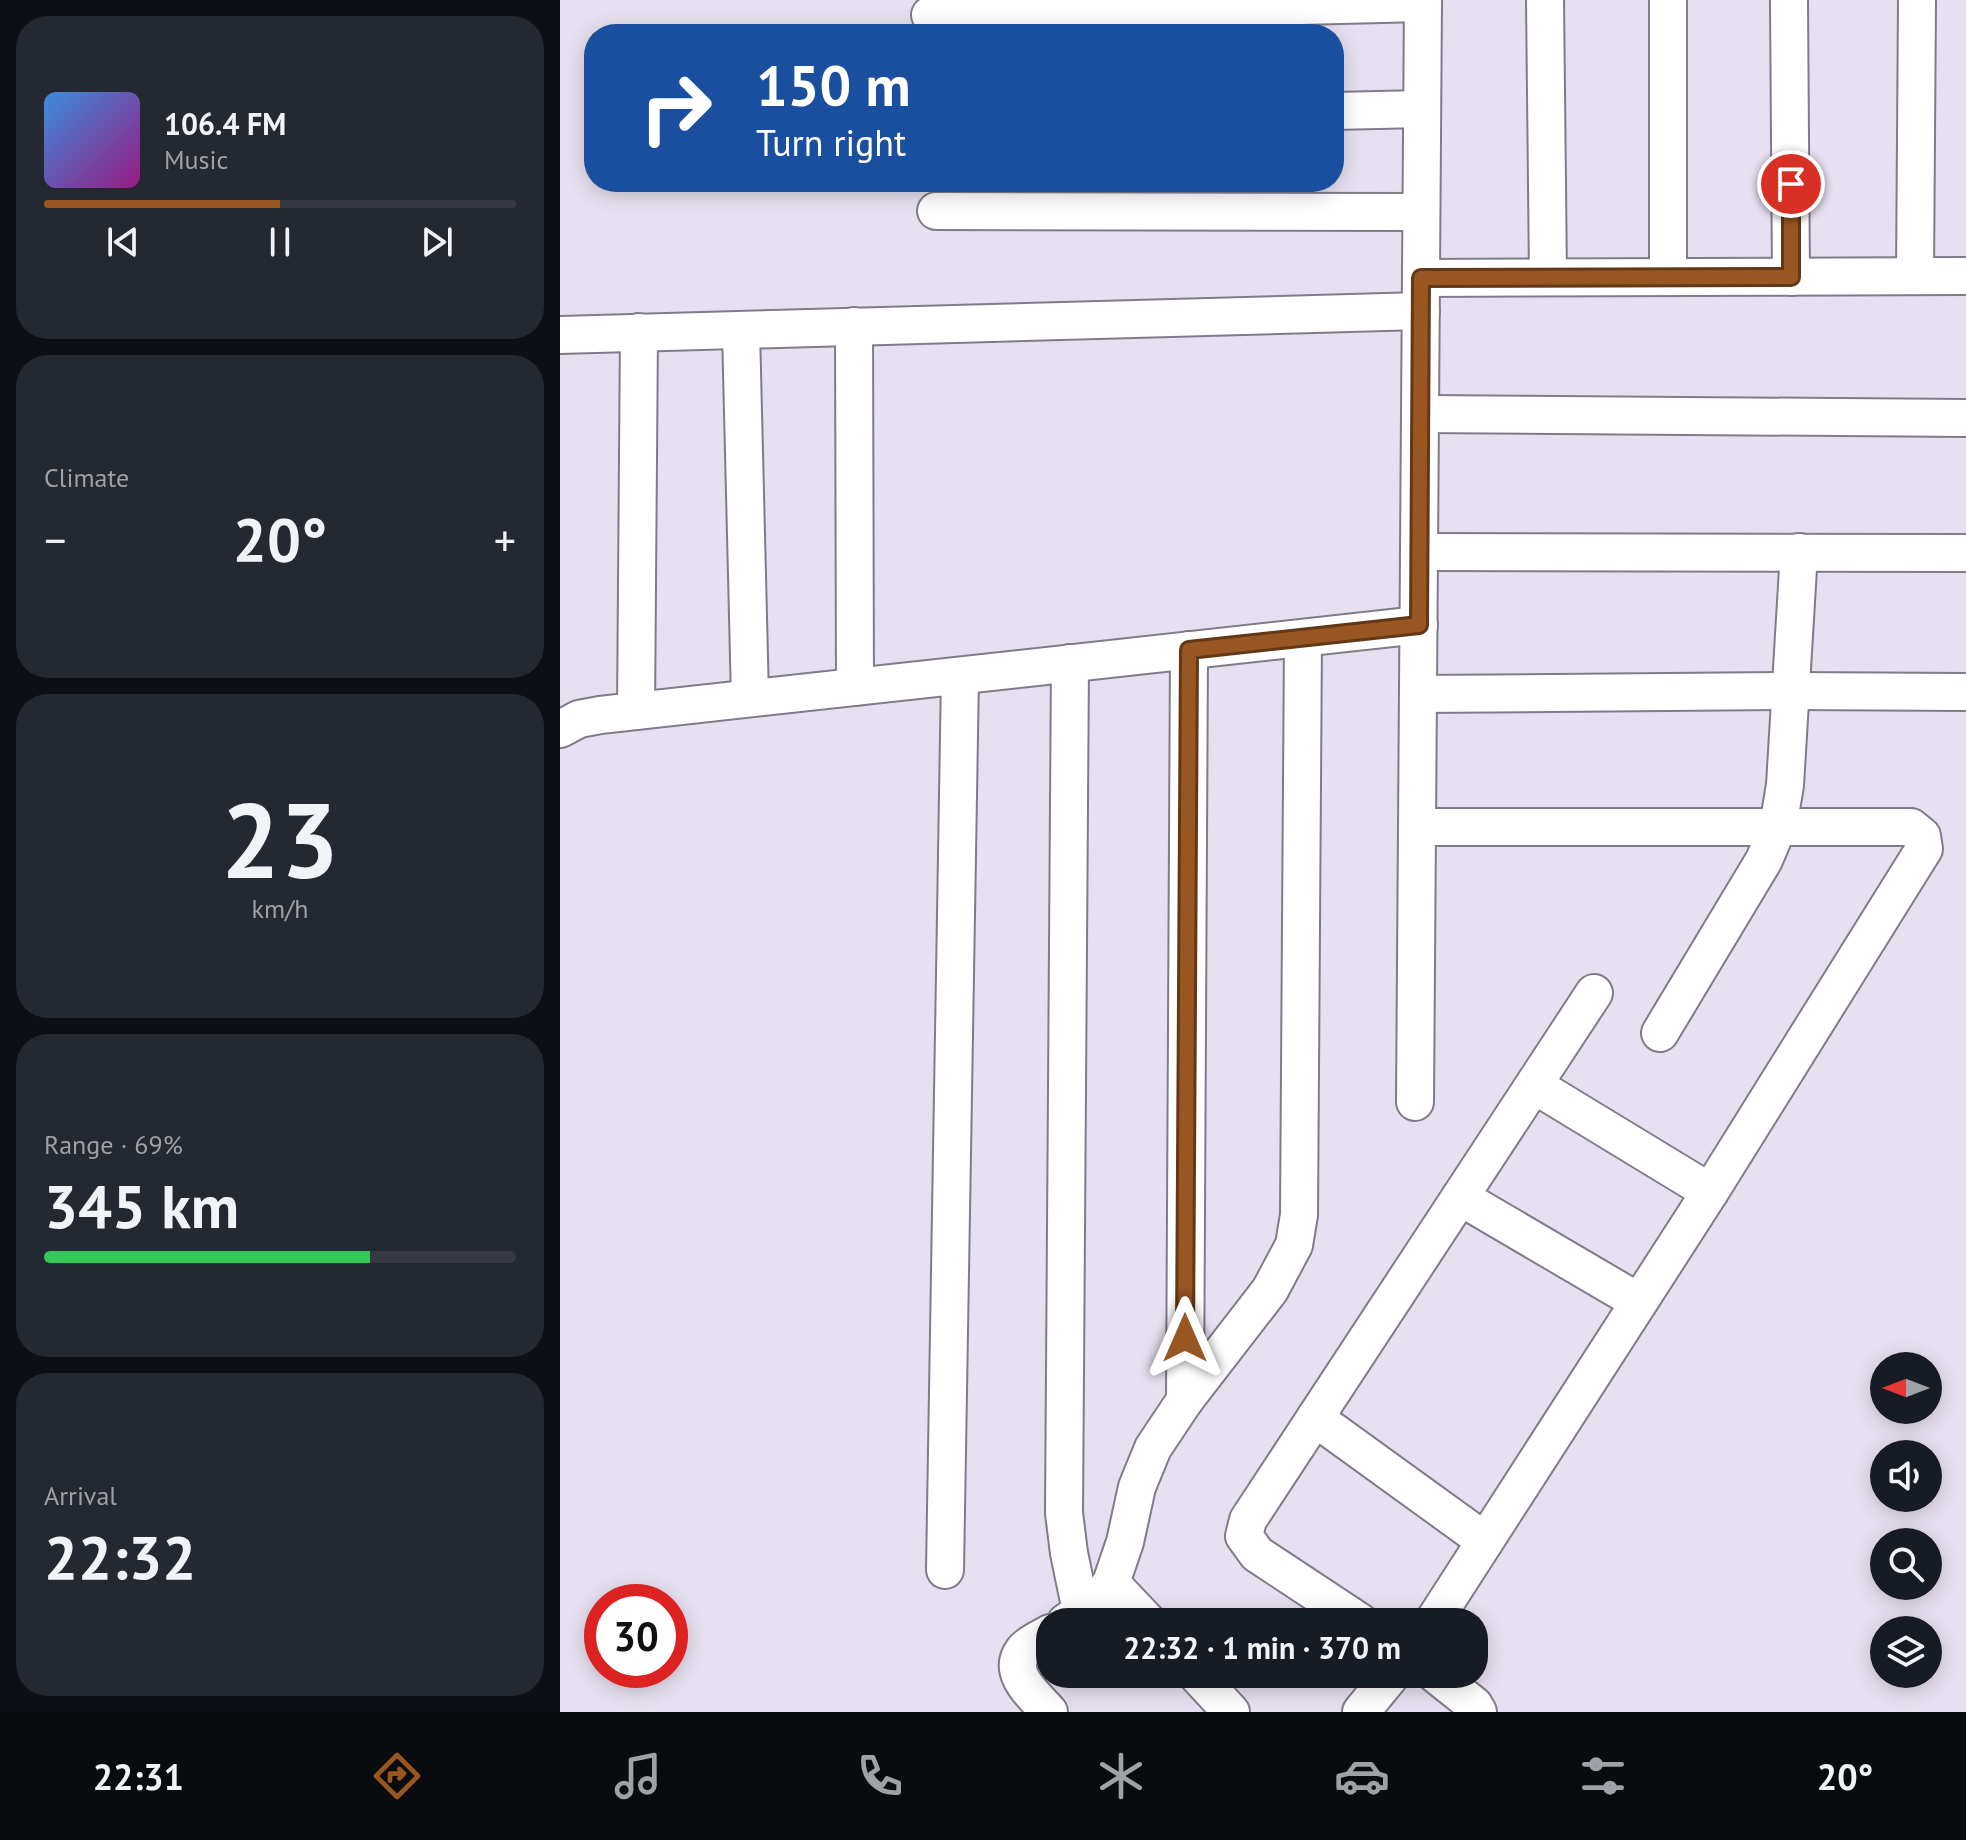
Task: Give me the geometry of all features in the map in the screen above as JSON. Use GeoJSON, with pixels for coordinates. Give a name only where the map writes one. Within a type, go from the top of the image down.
{"type":"FeatureCollection","features":[{"type":"Feature","properties":{"kind":"street"},"geometry":{"type":"LineString","coordinates":[[1545,0],[1548,277]]}},
{"type":"Feature","properties":{"kind":"street"},"geometry":{"type":"LineString","coordinates":[[1668,0],[1668,277]]}},
{"type":"Feature","properties":{"kind":"street"},"geometry":{"type":"LineString","coordinates":[[1789,0],[1791,277]]}},
{"type":"Feature","properties":{"kind":"street"},"geometry":{"type":"LineString","coordinates":[[1915,276],[1917,0]]}},
{"type":"Feature","properties":{"kind":"street"},"geometry":{"type":"LineString","coordinates":[[930,15],[1423,2],[1415,1102]]}},
{"type":"Feature","properties":{"kind":"street"},"geometry":{"type":"LineString","coordinates":[[1344,111],[1422,109]]}},
{"type":"Feature","properties":{"kind":"street"},"geometry":{"type":"LineString","coordinates":[[936,211],[1421,212]]}},
{"type":"Feature","properties":{"kind":"street"},"geometry":{"type":"LineString","coordinates":[[560,335],[854,326],[1421,294],[1548,277],[1966,276]]}},
{"type":"Feature","properties":{"kind":"street"},"geometry":{"type":"LineString","coordinates":[[854,326],[855,687]]}},
{"type":"Feature","properties":{"kind":"street"},"geometry":{"type":"LineString","coordinates":[[741,330],[750,698]]}},
{"type":"Feature","properties":{"kind":"street"},"geometry":{"type":"LineString","coordinates":[[636,711],[639,332]]}},
{"type":"Feature","properties":{"kind":"street"},"geometry":{"type":"LineString","coordinates":[[1420,414],[1966,418]]}},
{"type":"Feature","properties":{"kind":"street"},"geometry":{"type":"LineString","coordinates":[[1419,552],[1966,553]]}},
{"type":"Feature","properties":{"kind":"street"},"geometry":{"type":"LineString","coordinates":[[1660,1033],[1764,860],[1778,827],[1785,785],[1799,552]]}},
{"type":"Feature","properties":{"kind":"street"},"geometry":{"type":"LineString","coordinates":[[560,729],[579,719],[636,711],[1419,625]]}},
{"type":"Feature","properties":{"kind":"street"},"geometry":{"type":"LineString","coordinates":[[1087,1608],[1111,1583],[1125,1542],[1137,1487],[1153,1448],[1185,1400],[1270,1290],[1294,1245],[1299,1215],[1303,638]]}},
{"type":"Feature","properties":{"kind":"street"},"geometry":{"type":"LineString","coordinates":[[1185,1400],[1189,650]]}},
{"type":"Feature","properties":{"kind":"street"},"geometry":{"type":"LineString","coordinates":[[1070,663],[1064,1513],[1073,1608]]}},
{"type":"Feature","properties":{"kind":"street"},"geometry":{"type":"LineString","coordinates":[[945,1570],[960,676]]}},
{"type":"Feature","properties":{"kind":"street"},"geometry":{"type":"LineString","coordinates":[[1418,694],[1966,692]]}},
{"type":"Feature","properties":{"kind":"street"},"geometry":{"type":"LineString","coordinates":[[1417,827],[1911,827],[1922,836],[1924,849],[1710,1192],[1442,1608]]}},
{"type":"Feature","properties":{"kind":"street"},"geometry":{"type":"LineString","coordinates":[[1339,1608],[1257,1554],[1244,1536],[1248,1520],[1594,993]]}},
{"type":"Feature","properties":{"kind":"street"},"geometry":{"type":"LineString","coordinates":[[1534,1085],[1710,1192]]}},
{"type":"Feature","properties":{"kind":"street"},"geometry":{"type":"LineString","coordinates":[[1460,1197],[1639,1302]]}},
{"type":"Feature","properties":{"kind":"street"},"geometry":{"type":"LineString","coordinates":[[1315,1418],[1485,1541]]}},
{"type":"Feature","properties":{"kind":"street"},"geometry":{"type":"LineString","coordinates":[[1111,1583],[1135,1608]]}},
{"type":"Feature","properties":{"kind":"street"},"geometry":{"type":"LineString","coordinates":[[1036,1643],[1023,1652],[1017,1669],[1022,1682],[1049,1712]]}},
{"type":"Feature","properties":{"kind":"street"},"geometry":{"type":"LineString","coordinates":[[1209,1688],[1231,1712]]}},
{"type":"Feature","properties":{"kind":"street"},"geometry":{"type":"LineString","coordinates":[[1361,1712],[1381,1688]]}},
{"type":"Feature","properties":{"kind":"street"},"geometry":{"type":"LineString","coordinates":[[1453,1688],[1478,1712]]}},
{"type":"Feature","properties":{"kind":"route"},"geometry":{"type":"LineString","coordinates":[[1185,1338],[1189,650],[1419,625],[1421,278],[1791,277],[1791,184]]}}]}
